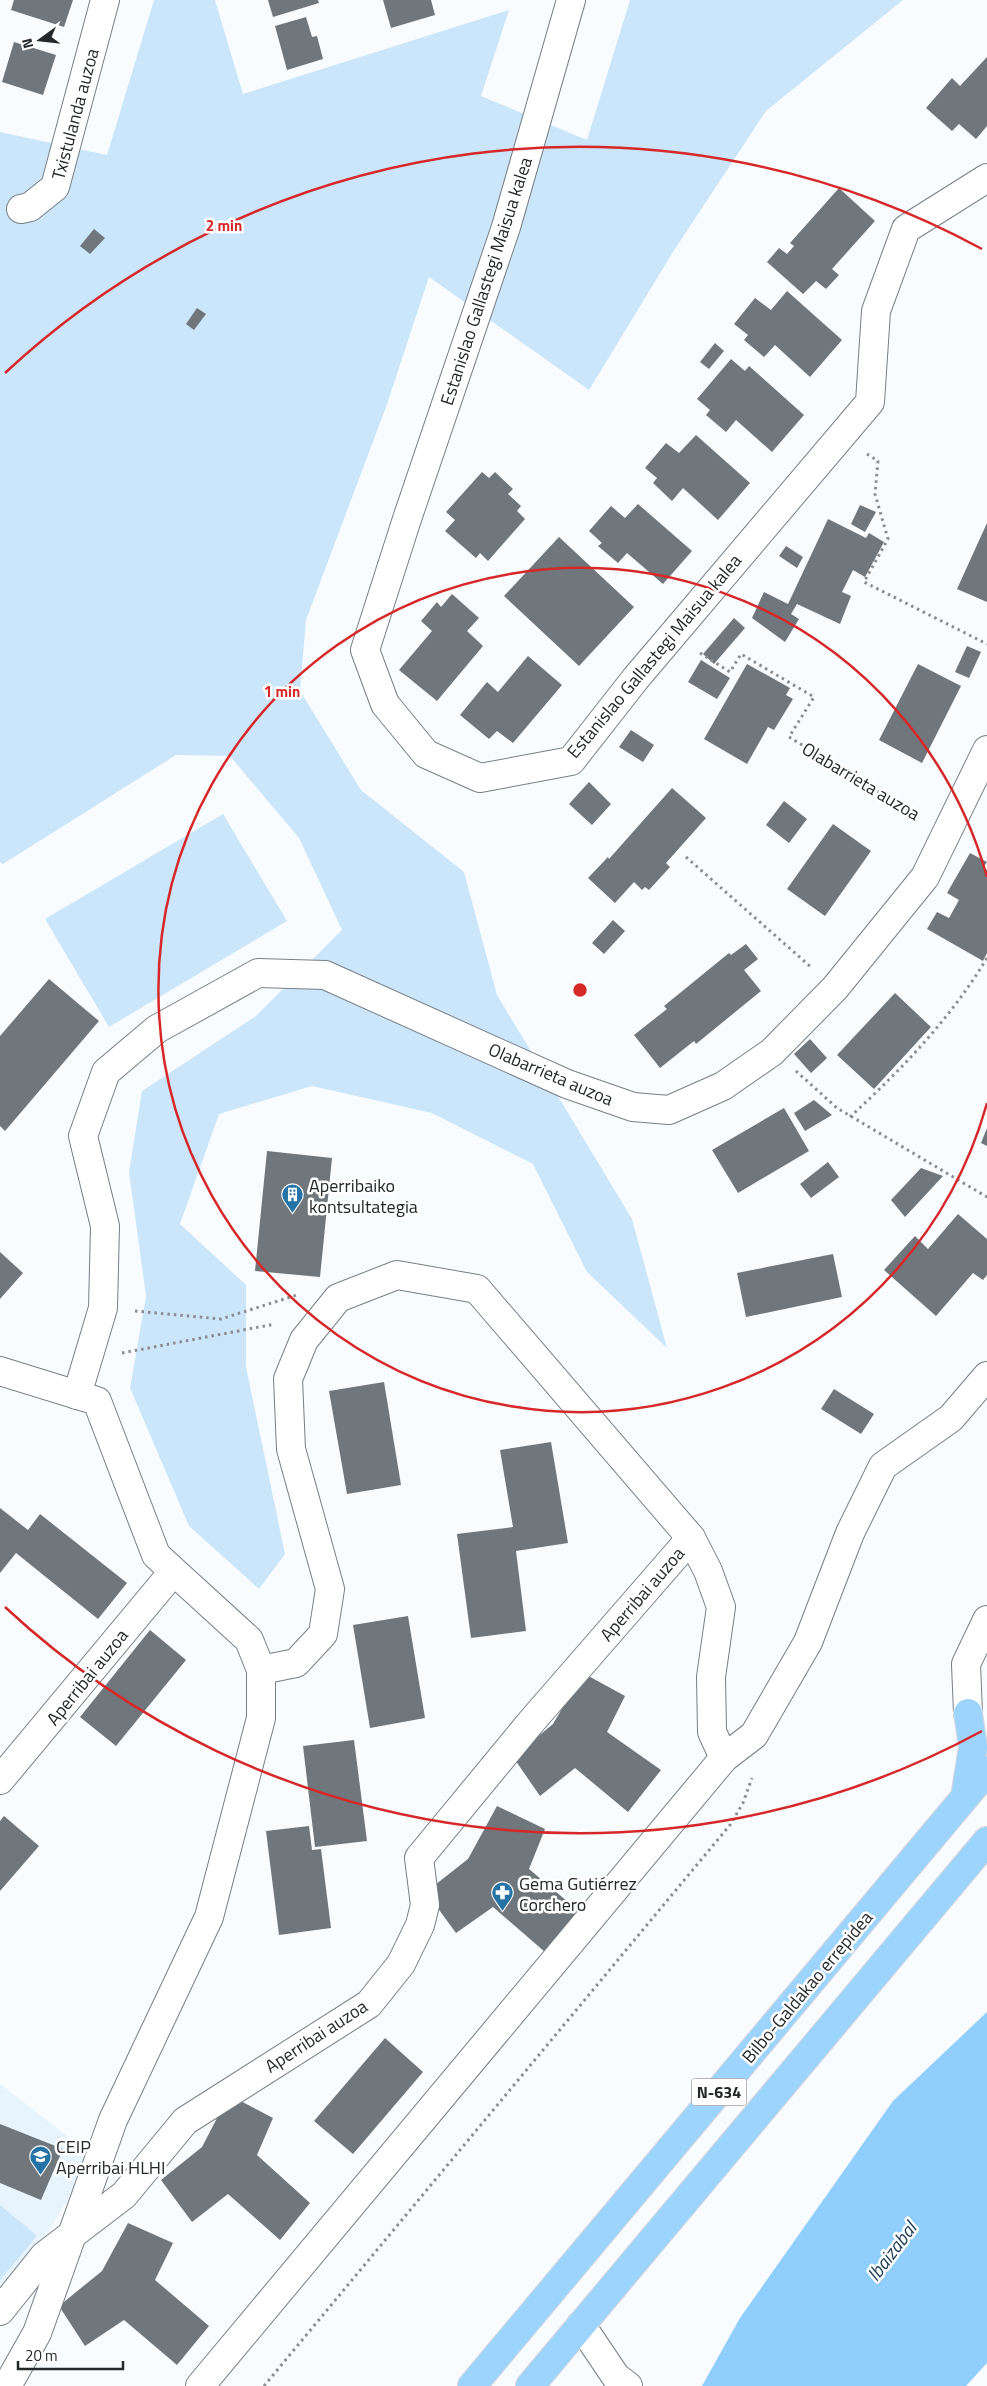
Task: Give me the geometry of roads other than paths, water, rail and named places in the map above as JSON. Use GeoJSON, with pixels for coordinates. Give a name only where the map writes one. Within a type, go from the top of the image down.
{"type":"FeatureCollection","features":[{"type":"Feature","properties":{"kind":"highway"},"geometry":{"type":"LineString","coordinates":[[965,1797],[978,1717]]}},
{"type":"Feature","properties":{"kind":"highway","name":"Bilbo-Galdakao errepidea"},"geometry":{"type":"LineString","coordinates":[[472,2386],[987,1771]]}},
{"type":"Feature","properties":{"kind":"highway","name":"N-634"},"geometry":{"type":"LineString","coordinates":[[530,2386],[987,1841]]}},
{"type":"Feature","properties":{"kind":"street","name":"Txistulanda auzoa"},"geometry":{"type":"LineString","coordinates":[[21,209],[30,207],[55,187],[105,0]]}},
{"type":"Feature","properties":{"kind":"street","name":"Estanislao Gallastegi Maisua kalea"},"geometry":{"type":"LineString","coordinates":[[570,0],[506,227],[407,519],[365,650],[385,704],[426,754],[480,778],[571,761],[636,678],[870,402],[876,311],[906,229],[987,178]]}},
{"type":"Feature","properties":{"kind":"street","name":"Olabarrieta auzoa"},"geometry":{"type":"LineString","coordinates":[[77,1395],[103,1308],[105,1226],[83,1136],[106,1072],[157,1029],[258,973],[325,975],[567,1084],[633,1108],[669,1110],[693,1101],[723,1086],[775,1049],[835,988],[925,877],[987,750]]}},
{"type":"Feature","properties":{"kind":"street","name":"Aperribai auzoa"},"geometry":{"type":"LineString","coordinates":[[0,2311],[44,2256],[124,2195],[185,2121],[369,2004],[401,1964],[420,1925],[425,1905],[419,1858],[531,1722],[691,1538],[477,1289],[396,1275],[338,1298],[304,1340],[288,1379],[291,1449],[330,1589],[323,1634],[296,1663],[260,1670]]}},
{"type":"Feature","properties":{"kind":"street"},"geometry":{"type":"LineString","coordinates":[[0,1371],[97,1401],[156,1556],[249,1640],[260,1670],[261,1718],[209,1917],[113,2120],[37,2333],[7,2386]]}},
{"type":"Feature","properties":{"kind":"street"},"geometry":{"type":"LineString","coordinates":[[200,2386],[724,1758],[754,1735],[808,1642],[850,1533],[884,1466],[951,1418],[987,1376]]}},
{"type":"Feature","properties":{"kind":"street"},"geometry":{"type":"LineString","coordinates":[[691,1538],[708,1571],[721,1608],[712,1677],[712,1732],[724,1758]]}},
{"type":"Feature","properties":{"kind":"street","name":"Aperribai auzoa"},"geometry":{"type":"LineString","coordinates":[[0,1780],[173,1572]]}},
{"type":"Feature","properties":{"kind":"street"},"geometry":{"type":"LineString","coordinates":[[978,1717],[966,1664],[987,1620]]}},
{"type":"Feature","properties":{"kind":"street"},"geometry":{"type":"LineString","coordinates":[[582,2325],[616,2377],[628,2386]]}},
{"type":"Feature","properties":{"kind":"water","name":"Ibaizabal"},"geometry":{"type":"Polygon","coordinates":[[[987,2012],[987,2363],[966,2386],[702,2386],[740,2318],[893,2101],[987,2012]]]}},
{"type":"Feature","properties":{"kind":"place","name":"Aperribaiko kontsultategia"},"geometry":{"type":"Point","coordinates":[293,1214]}},
{"type":"Feature","properties":{"kind":"place","name":"Gema Gutiérrez Corchero"},"geometry":{"type":"Point","coordinates":[503,1912]}},
{"type":"Feature","properties":{"kind":"place","name":"CEIP Aperribai HLHI"},"geometry":{"type":"Point","coordinates":[40,2175]}}]}
